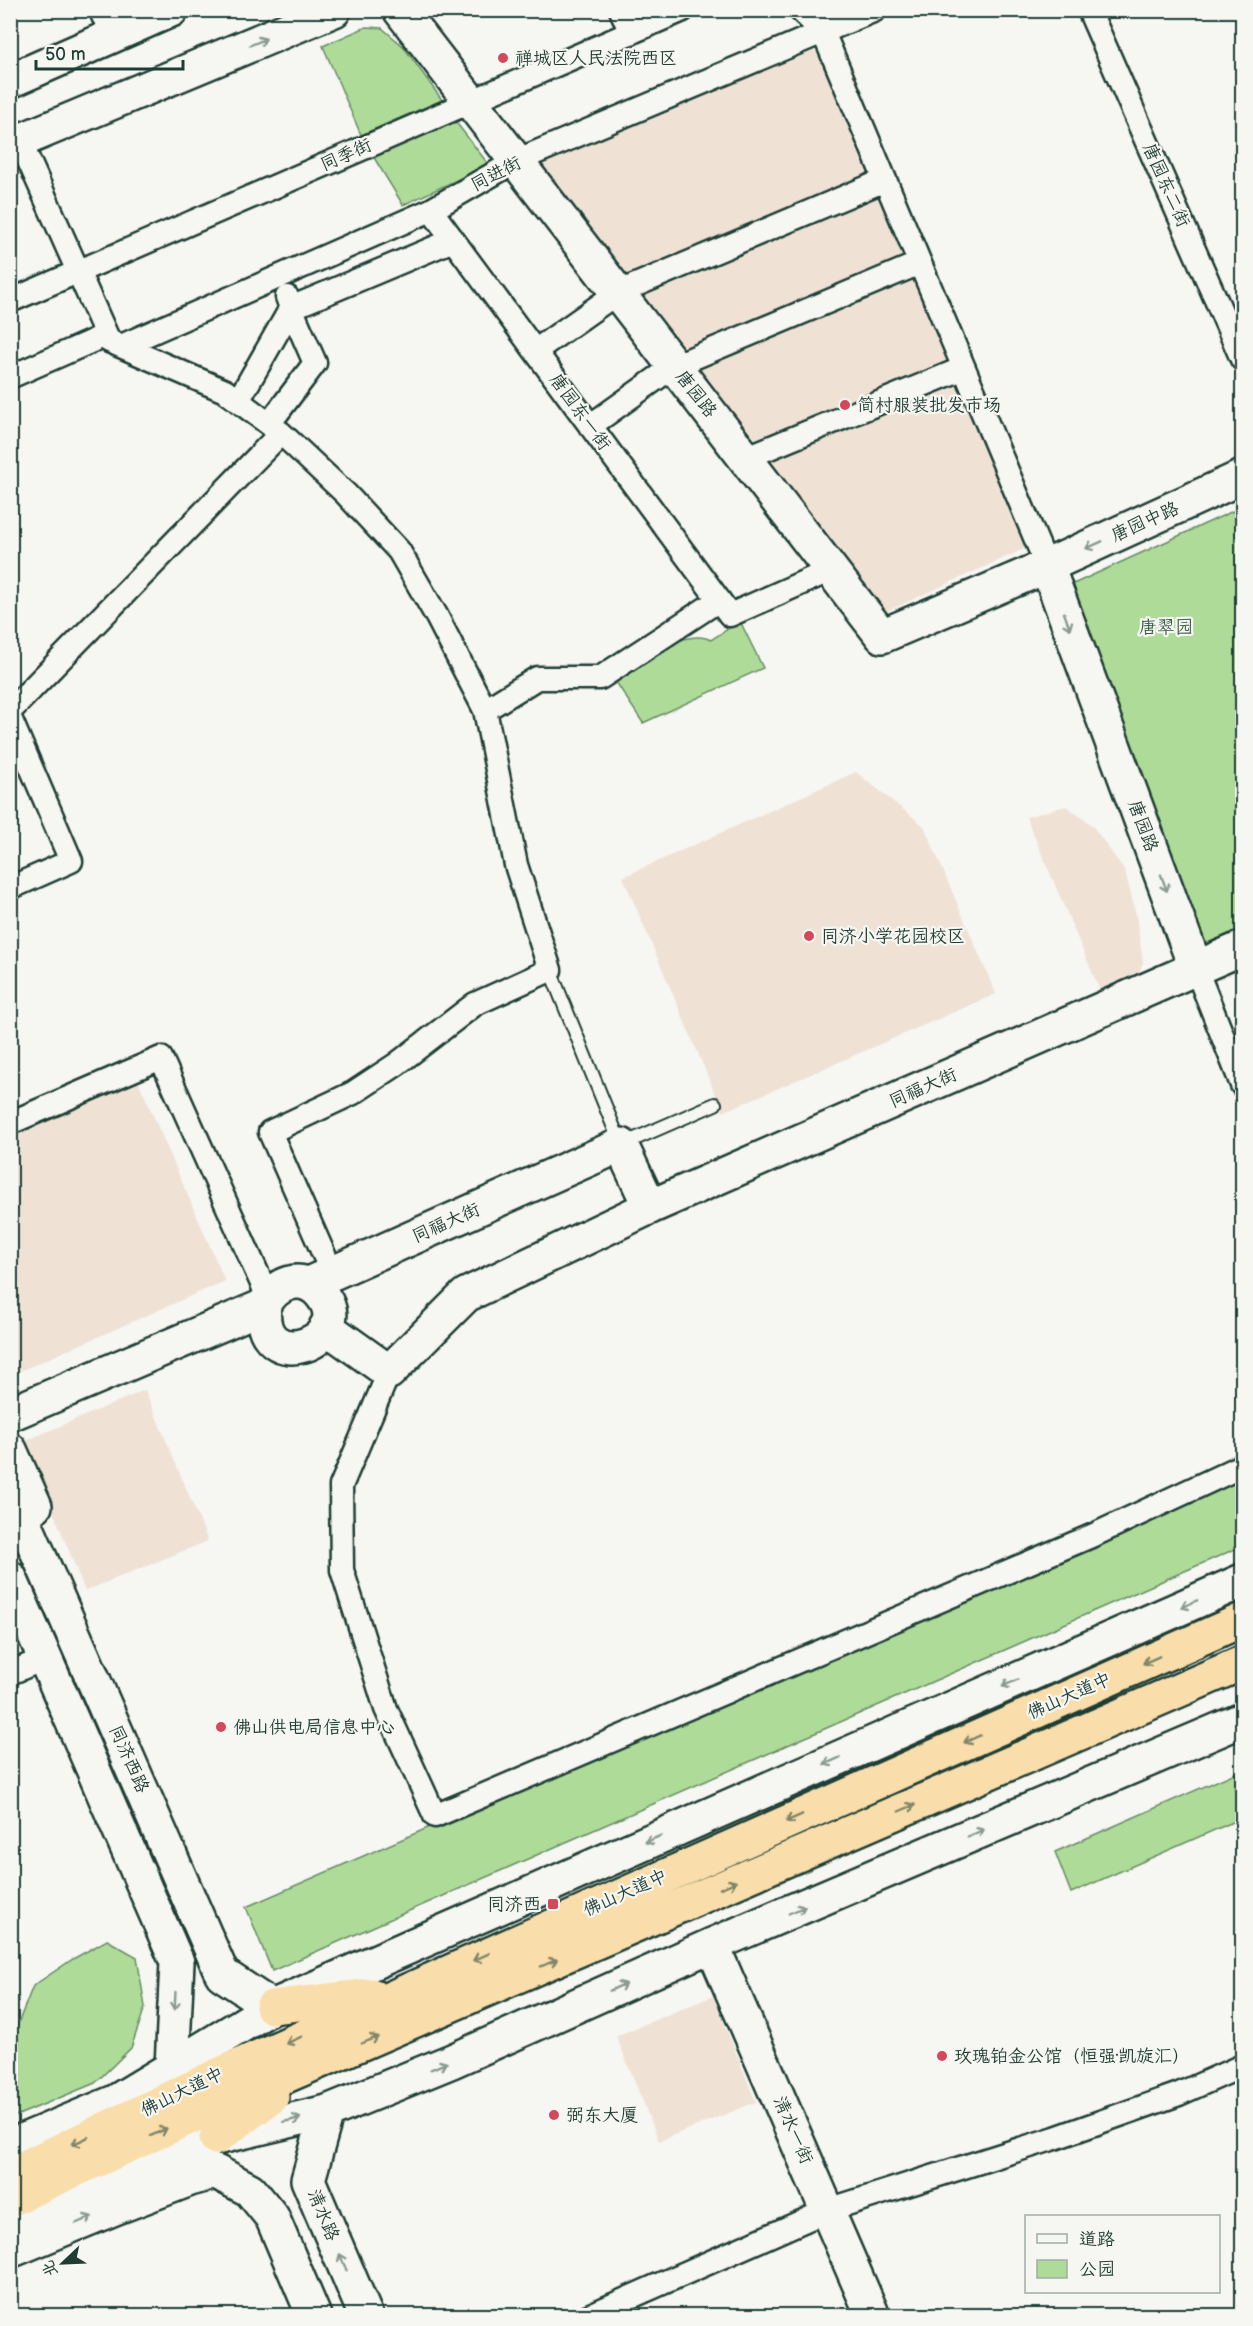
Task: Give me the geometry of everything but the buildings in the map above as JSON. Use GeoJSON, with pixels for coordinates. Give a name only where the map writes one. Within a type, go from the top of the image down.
{"type":"FeatureCollection","features":[{"type":"Feature","properties":{"kind":"highway","name":"佛山大道中"},"geometry":{"type":"LineString","coordinates":[[10,2174],[220,2074],[405,1990],[1242,1620]]}},
{"type":"Feature","properties":{"kind":"highway","name":"佛山大道中"},"geometry":{"type":"LineString","coordinates":[[10,2200],[198,2114],[1242,1663]]}},
{"type":"Feature","properties":{"kind":"highway"},"geometry":{"type":"LineString","coordinates":[[272,2007],[405,1990]]}},
{"type":"Feature","properties":{"kind":"highway"},"geometry":{"type":"LineString","coordinates":[[216,2138],[317,2063]]}},
{"type":"Feature","properties":{"kind":"main road"},"geometry":{"type":"LineString","coordinates":[[10,81],[171,10]]}},
{"type":"Feature","properties":{"kind":"main road"},"geometry":{"type":"LineString","coordinates":[[14,137],[276,10]]}},
{"type":"Feature","properties":{"kind":"main road"},"geometry":{"type":"LineString","coordinates":[[14,137],[334,10]]}},
{"type":"Feature","properties":{"kind":"main road","name":"唐园路"},"geometry":{"type":"LineString","coordinates":[[400,10],[882,636],[1047,566],[1196,969]]}},
{"type":"Feature","properties":{"kind":"main road"},"geometry":{"type":"LineString","coordinates":[[10,61],[106,12]]}},
{"type":"Feature","properties":{"kind":"main road","name":"唐园中路"},"geometry":{"type":"LineString","coordinates":[[1047,566],[1242,477]]}},
{"type":"Feature","properties":{"kind":"main road"},"geometry":{"type":"LineString","coordinates":[[1196,969],[1242,948]]}},
{"type":"Feature","properties":{"kind":"main road","name":"同福大街"},"geometry":{"type":"LineString","coordinates":[[389,1372],[466,1295],[650,1207],[1196,969]]}},
{"type":"Feature","properties":{"kind":"main road"},"geometry":{"type":"LineString","coordinates":[[621,1145],[650,1207]]}},
{"type":"Feature","properties":{"kind":"main road","name":"同福大街"},"geometry":{"type":"LineString","coordinates":[[10,1414],[266,1302],[276,1288],[284,1284],[320,1279],[621,1145]]}},
{"type":"Feature","properties":{"kind":"main road"},"geometry":{"type":"LineString","coordinates":[[266,1302],[263,1317],[272,1337],[280,1344],[291,1348],[312,1344],[321,1337],[326,1328],[328,1307],[320,1279]]}},
{"type":"Feature","properties":{"kind":"main road"},"geometry":{"type":"LineString","coordinates":[[326,1328],[389,1372]]}},
{"type":"Feature","properties":{"kind":"main road"},"geometry":{"type":"LineString","coordinates":[[10,1450],[215,1924],[213,1954]]}},
{"type":"Feature","properties":{"kind":"main road","name":"同济西路"},"geometry":{"type":"LineString","coordinates":[[10,1489],[222,1974],[272,2007]]}},
{"type":"Feature","properties":{"kind":"main road","name":"同济西路"},"geometry":{"type":"LineString","coordinates":[[10,1578],[177,1962],[172,2067]]}},
{"type":"Feature","properties":{"kind":"main road"},"geometry":{"type":"LineString","coordinates":[[14,2144],[115,2102],[272,2007],[1242,1581]]}},
{"type":"Feature","properties":{"kind":"main road"},"geometry":{"type":"LineString","coordinates":[[10,1623],[20,1669],[150,1946],[177,1962]]}},
{"type":"Feature","properties":{"kind":"main road"},"geometry":{"type":"LineString","coordinates":[[109,1679],[110,1715],[135,1738]]}},
{"type":"Feature","properties":{"kind":"main road"},"geometry":{"type":"LineString","coordinates":[[10,2227],[216,2138],[327,2112],[452,2061],[712,1946],[1242,1720]]}},
{"type":"Feature","properties":{"kind":"main road","name":"清水一街"},"geometry":{"type":"LineString","coordinates":[[712,1946],[873,2316]]}},
{"type":"Feature","properties":{"kind":"main road","name":"清水路"},"geometry":{"type":"LineString","coordinates":[[327,2112],[308,2180],[366,2316]]}},
{"type":"Feature","properties":{"kind":"main road"},"geometry":{"type":"LineString","coordinates":[[117,2206],[170,2158]]}},
{"type":"Feature","properties":{"kind":"main road"},"geometry":{"type":"LineString","coordinates":[[10,2251],[117,2206],[190,2179],[216,2172],[250,2190],[272,2217],[314,2316]]}},
{"type":"Feature","properties":{"kind":"street"},"geometry":{"type":"LineString","coordinates":[[621,10],[631,33]]}},
{"type":"Feature","properties":{"kind":"street","name":"同季街"},"geometry":{"type":"LineString","coordinates":[[10,301],[683,10]]}},
{"type":"Feature","properties":{"kind":"street"},"geometry":{"type":"LineString","coordinates":[[800,10],[824,32]]}},
{"type":"Feature","properties":{"kind":"street","name":"同进街"},"geometry":{"type":"LineString","coordinates":[[10,377],[114,341],[278,277],[431,210],[516,161],[875,10]]}},
{"type":"Feature","properties":{"kind":"street","name":"唐园东二街"},"geometry":{"type":"LineString","coordinates":[[1089,10],[1242,359]]}},
{"type":"Feature","properties":{"kind":"street","name":"唐园路"},"geometry":{"type":"LineString","coordinates":[[824,32],[1047,566]]}},
{"type":"Feature","properties":{"kind":"street"},"geometry":{"type":"LineString","coordinates":[[14,137],[78,272],[114,341],[225,391],[275,428],[346,494],[399,551],[436,615],[484,710],[516,865],[550,970],[476,1004],[397,1064],[353,1093],[270,1131],[320,1279]]}},
{"type":"Feature","properties":{"kind":"street"},"geometry":{"type":"LineString","coordinates":[[536,351],[617,293],[885,180]]}},
{"type":"Feature","properties":{"kind":"street","name":"唐园东一街"},"geometry":{"type":"LineString","coordinates":[[431,210],[724,608]]}},
{"type":"Feature","properties":{"kind":"street"},"geometry":{"type":"LineString","coordinates":[[238,401],[291,308],[453,240]]}},
{"type":"Feature","properties":{"kind":"street"},"geometry":{"type":"LineString","coordinates":[[590,426],[674,366],[920,263]]}},
{"type":"Feature","properties":{"kind":"street"},"geometry":{"type":"LineString","coordinates":[[10,711],[275,428],[315,363],[278,277]]}},
{"type":"Feature","properties":{"kind":"street"},"geometry":{"type":"LineString","coordinates":[[745,458],[964,368]]}},
{"type":"Feature","properties":{"kind":"street"},"geometry":{"type":"LineString","coordinates":[[484,710],[537,678],[600,678],[724,608],[831,570]]}},
{"type":"Feature","properties":{"kind":"street"},"geometry":{"type":"LineString","coordinates":[[10,718],[70,861],[10,888]]}},
{"type":"Feature","properties":{"kind":"street","name":"唐园路"},"geometry":{"type":"LineString","coordinates":[[1196,969],[1242,1085]]}},
{"type":"Feature","properties":{"kind":"street"},"geometry":{"type":"LineString","coordinates":[[10,1123],[161,1058],[266,1302]]}},
{"type":"Feature","properties":{"kind":"street"},"geometry":{"type":"LineString","coordinates":[[389,1372],[342,1486],[342,1570],[386,1709],[435,1816],[1096,1534],[1242,1466]]}},
{"type":"Feature","properties":{"kind":"street"},"geometry":{"type":"LineString","coordinates":[[588,2316],[828,2210],[1066,2134],[1179,2094],[1242,2066]]}},
{"type":"Feature","properties":{"kind":"lane"},"geometry":{"type":"LineString","coordinates":[[550,970],[621,1145],[715,1104]]}},
{"type":"Feature","properties":{"kind":"shaded area","name":"简村服装批发市场"},"geometry":{"type":"Polygon","coordinates":[[[813,49],[825,60],[1026,548],[881,614],[534,168],[813,49]]]}},
{"type":"Feature","properties":{"kind":"shaded area","name":"同济小学花园校区"},"geometry":{"type":"Polygon","coordinates":[[[856,772],[924,826],[996,994],[723,1112],[623,877],[856,772]]]}},
{"type":"Feature","properties":{"kind":"shaded area"},"geometry":{"type":"Polygon","coordinates":[[[1066,806],[1092,825],[1125,871],[1136,915],[1143,962],[1134,987],[1104,1000],[1026,817],[1066,806]]]}},
{"type":"Feature","properties":{"kind":"shaded area"},"geometry":{"type":"Polygon","coordinates":[[[136,1076],[225,1281],[11,1375],[10,1131],[136,1076]]]}},
{"type":"Feature","properties":{"kind":"shaded area"},"geometry":{"type":"Polygon","coordinates":[[[145,1390],[208,1541],[85,1591],[25,1441],[145,1390]]]}},
{"type":"Feature","properties":{"kind":"shaded area"},"geometry":{"type":"Polygon","coordinates":[[[713,1996],[756,2102],[659,2141],[616,2036],[713,1996]]]}},
{"type":"Feature","properties":{"kind":"green space"},"geometry":{"type":"Polygon","coordinates":[[[366,27],[382,28],[403,46],[442,100],[361,135],[323,46],[366,27]]]}},
{"type":"Feature","properties":{"kind":"green space"},"geometry":{"type":"Polygon","coordinates":[[[455,121],[489,165],[403,205],[373,156],[455,121]]]}},
{"type":"Feature","properties":{"kind":"green space","name":"唐翠园"},"geometry":{"type":"Polygon","coordinates":[[[1242,507],[1242,929],[1203,946],[1069,586],[1242,507]]]}},
{"type":"Feature","properties":{"kind":"green space"},"geometry":{"type":"Polygon","coordinates":[[[740,621],[763,668],[643,723],[614,679],[648,656],[675,642],[700,637],[711,640],[740,621]]]}},
{"type":"Feature","properties":{"kind":"green space"},"geometry":{"type":"Polygon","coordinates":[[[1242,1474],[1242,1546],[272,1971],[246,1907],[1242,1474]]]}},
{"type":"Feature","properties":{"kind":"green space"},"geometry":{"type":"Polygon","coordinates":[[[1242,1770],[1242,1818],[1071,1893],[1055,1852],[1242,1770]]]}},
{"type":"Feature","properties":{"kind":"green space"},"geometry":{"type":"Polygon","coordinates":[[[107,1940],[137,1957],[145,2007],[131,2048],[95,2083],[11,2118],[11,2041],[33,1986],[73,1959],[107,1940]]]}},
{"type":"Feature","properties":{"kind":"place","name":"禅城区人民法院西区"},"geometry":{"type":"Point","coordinates":[503,58]}},
{"type":"Feature","properties":{"kind":"place","name":"简村服装批发市场"},"geometry":{"type":"Point","coordinates":[845,405]}},
{"type":"Feature","properties":{"kind":"place","name":"同济小学花园校区"},"geometry":{"type":"Point","coordinates":[809,936]}},
{"type":"Feature","properties":{"kind":"place","name":"佛山供电局信息中心"},"geometry":{"type":"Point","coordinates":[221,1727]}},
{"type":"Feature","properties":{"kind":"place","name":"同济西"},"geometry":{"type":"Point","coordinates":[553,1904]}},
{"type":"Feature","properties":{"kind":"place","name":"玫瑰铂金公馆（恒强·凯旋汇）"},"geometry":{"type":"Point","coordinates":[942,2056]}},
{"type":"Feature","properties":{"kind":"place","name":"弼东大厦"},"geometry":{"type":"Point","coordinates":[554,2115]}}]}
